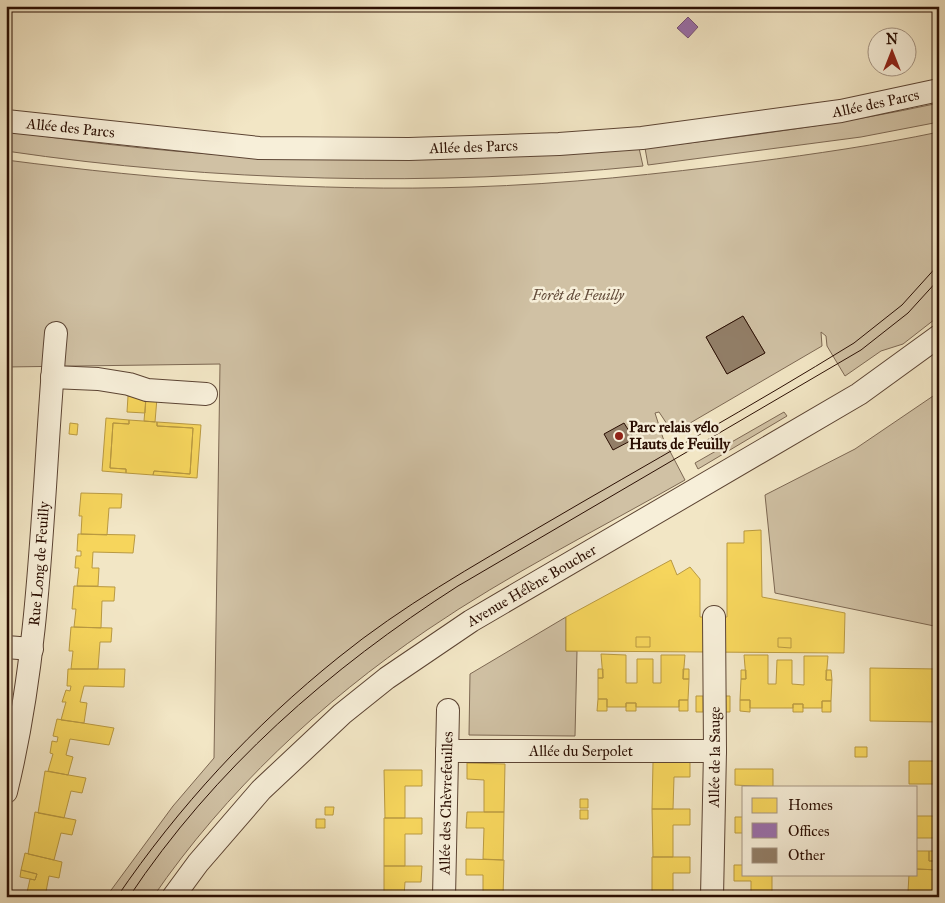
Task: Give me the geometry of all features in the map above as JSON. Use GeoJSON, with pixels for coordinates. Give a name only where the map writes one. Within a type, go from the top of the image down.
{"type":"FeatureCollection","features":[{"type":"Feature","properties":{"kind":"street","name":"Allée des Parcs"},"geometry":{"type":"LineString","coordinates":[[6,121],[259,148],[429,148],[559,144],[642,138],[841,111],[939,90]]}},
{"type":"Feature","properties":{"kind":"street","name":"Rue Long de Feuilly"},"geometry":{"type":"LineString","coordinates":[[6,792],[18,746],[32,649],[56,333]]}},
{"type":"Feature","properties":{"kind":"street","name":"Avenue Hélène Boucher"},"geometry":{"type":"LineString","coordinates":[[173,897],[209,849],[261,790],[342,714],[387,678],[471,621],[860,394],[939,336]]}},
{"type":"Feature","properties":{"kind":"street"},"geometry":{"type":"LineString","coordinates":[[52,377],[98,379],[129,384],[147,390],[206,394]]}},
{"type":"Feature","properties":{"kind":"street","name":"Allée de la Sauge"},"geometry":{"type":"LineString","coordinates":[[712,897],[715,750],[714,618]]}},
{"type":"Feature","properties":{"kind":"street"},"geometry":{"type":"LineString","coordinates":[[6,647],[32,649]]}},
{"type":"Feature","properties":{"kind":"street","name":"Allée des Chèvrefeuilles"},"geometry":{"type":"LineString","coordinates":[[444,897],[448,710]]}},
{"type":"Feature","properties":{"kind":"street","name":"Allée du Serpolet"},"geometry":{"type":"LineString","coordinates":[[447,751],[715,750]]}},
{"type":"Feature","properties":{"kind":"green space"},"geometry":{"type":"Polygon","coordinates":[[[939,103],[939,122],[861,137],[648,165],[645,148],[793,129],[939,103]]]}},
{"type":"Feature","properties":{"kind":"green space"},"geometry":{"type":"Polygon","coordinates":[[[6,131],[141,148],[277,158],[458,158],[639,148],[643,166],[564,173],[404,179],[244,175],[164,169],[6,151],[6,131]]]}},
{"type":"Feature","properties":{"kind":"green space","name":"Forêt de Feuilly"},"geometry":{"type":"Polygon","coordinates":[[[939,132],[939,316],[903,344],[881,351],[845,376],[827,346],[826,336],[821,332],[822,346],[673,433],[659,412],[655,413],[663,438],[685,480],[554,552],[458,609],[388,658],[313,718],[244,785],[181,858],[153,897],[106,897],[173,806],[214,758],[220,364],[6,367],[6,160],[180,179],[238,183],[355,188],[507,186],[683,171],[869,145],[939,132]],[[743,316],[706,337],[727,374],[765,353],[743,316]]]}},
{"type":"Feature","properties":{"kind":"green space"},"geometry":{"type":"Polygon","coordinates":[[[939,392],[939,627],[775,593],[765,495],[855,449],[939,392]]]}},
{"type":"Feature","properties":{"kind":"green space"},"geometry":{"type":"Polygon","coordinates":[[[784,412],[787,416],[698,469],[695,463],[784,412]]]}},
{"type":"Feature","properties":{"kind":"green space"},"geometry":{"type":"Polygon","coordinates":[[[566,617],[566,651],[577,651],[575,736],[469,735],[470,674],[566,617]]]}},
{"type":"Feature","properties":{"kind":"building: Homes"},"geometry":{"type":"Polygon","coordinates":[[[128,396],[146,397],[145,413],[127,412],[128,396]]]}},
{"type":"Feature","properties":{"kind":"building: Homes"},"geometry":{"type":"Polygon","coordinates":[[[146,397],[157,398],[155,422],[144,421],[146,397]]]}},
{"type":"Feature","properties":{"kind":"building: Homes"},"geometry":{"type":"Polygon","coordinates":[[[106,418],[129,420],[129,424],[113,423],[110,468],[126,469],[126,473],[102,471],[106,418]]]}},
{"type":"Feature","properties":{"kind":"building: Homes"},"geometry":{"type":"Polygon","coordinates":[[[129,420],[157,422],[157,426],[193,428],[190,474],[154,471],[153,475],[126,473],[126,469],[110,468],[113,423],[129,424],[129,420]]]}},
{"type":"Feature","properties":{"kind":"building: Homes"},"geometry":{"type":"Polygon","coordinates":[[[157,422],[201,425],[197,478],[153,475],[154,471],[190,474],[193,428],[157,426],[157,422]]]}},
{"type":"Feature","properties":{"kind":"building: Homes"},"geometry":{"type":"Polygon","coordinates":[[[70,423],[78,424],[77,435],[69,434],[70,423]]]}},
{"type":"Feature","properties":{"kind":"building: Homes"},"geometry":{"type":"Polygon","coordinates":[[[81,493],[122,494],[121,508],[109,508],[107,535],[81,534],[82,516],[79,516],[81,493]]]}},
{"type":"Feature","properties":{"kind":"building: Homes"},"geometry":{"type":"Polygon","coordinates":[[[761,530],[762,597],[845,613],[844,653],[566,651],[566,617],[671,560],[677,575],[690,567],[700,579],[700,617],[727,617],[727,543],[744,543],[744,531],[761,530]]]}},
{"type":"Feature","properties":{"kind":"building: Homes"},"geometry":{"type":"Polygon","coordinates":[[[78,534],[135,535],[133,553],[93,552],[92,568],[99,568],[98,586],[77,586],[79,568],[75,568],[76,556],[81,556],[81,551],[77,551],[78,534]]]}},
{"type":"Feature","properties":{"kind":"building: Homes"},"geometry":{"type":"Polygon","coordinates":[[[74,586],[115,587],[114,601],[102,601],[101,628],[74,627],[76,609],[72,609],[74,586]]]}},
{"type":"Feature","properties":{"kind":"building: Homes"},"geometry":{"type":"Polygon","coordinates":[[[71,627],[112,628],[111,642],[100,642],[98,669],[71,669],[73,651],[69,651],[71,627]]]}},
{"type":"Feature","properties":{"kind":"building: Homes"},"geometry":{"type":"Polygon","coordinates":[[[636,637],[650,637],[650,647],[636,647],[636,637]]]}},
{"type":"Feature","properties":{"kind":"building: Homes"},"geometry":{"type":"Polygon","coordinates":[[[778,638],[791,638],[791,648],[778,647],[778,638]]]}},
{"type":"Feature","properties":{"kind":"building: Homes"},"geometry":{"type":"Polygon","coordinates":[[[601,654],[626,655],[626,683],[637,683],[637,659],[653,659],[653,683],[661,683],[661,655],[685,655],[683,679],[689,679],[688,700],[679,700],[679,707],[636,707],[636,703],[626,703],[626,707],[607,707],[607,699],[598,699],[598,678],[603,678],[601,654]]]}},
{"type":"Feature","properties":{"kind":"building: Homes"},"geometry":{"type":"Polygon","coordinates":[[[744,655],[768,655],[768,684],[776,684],[777,660],[792,660],[792,684],[804,685],[804,656],[828,656],[826,680],[832,680],[831,701],[822,701],[822,708],[803,708],[803,704],[793,704],[793,708],[750,708],[750,700],[740,700],[741,679],[746,679],[744,655]]]}},
{"type":"Feature","properties":{"kind":"building: Homes"},"geometry":{"type":"Polygon","coordinates":[[[870,668],[939,669],[939,722],[870,721],[870,668]]]}},
{"type":"Feature","properties":{"kind":"building: Homes"},"geometry":{"type":"Polygon","coordinates":[[[68,669],[125,669],[124,687],[84,686],[80,702],[87,703],[84,723],[61,720],[66,702],[62,702],[66,690],[70,691],[71,686],[67,686],[68,669]]]}},
{"type":"Feature","properties":{"kind":"building: Homes"},"geometry":{"type":"Polygon","coordinates":[[[598,669],[603,669],[603,678],[598,678],[598,669]]]}},
{"type":"Feature","properties":{"kind":"building: Homes"},"geometry":{"type":"Polygon","coordinates":[[[683,669],[689,669],[689,679],[683,679],[683,669]]]}},
{"type":"Feature","properties":{"kind":"building: Homes"},"geometry":{"type":"Polygon","coordinates":[[[741,670],[746,670],[746,679],[741,679],[741,670]]]}},
{"type":"Feature","properties":{"kind":"building: Homes"},"geometry":{"type":"Polygon","coordinates":[[[826,670],[831,670],[832,680],[826,680],[826,670]]]}},
{"type":"Feature","properties":{"kind":"building: Homes"},"geometry":{"type":"Polygon","coordinates":[[[696,696],[703,696],[703,712],[696,712],[696,696]]]}},
{"type":"Feature","properties":{"kind":"building: Homes"},"geometry":{"type":"Polygon","coordinates":[[[724,696],[730,696],[730,712],[724,712],[724,696]]]}},
{"type":"Feature","properties":{"kind":"building: Homes"},"geometry":{"type":"Polygon","coordinates":[[[598,699],[607,699],[607,711],[597,711],[598,699]]]}},
{"type":"Feature","properties":{"kind":"building: Homes"},"geometry":{"type":"Polygon","coordinates":[[[679,700],[688,700],[688,711],[679,711],[679,700]]]}},
{"type":"Feature","properties":{"kind":"building: Homes"},"geometry":{"type":"Polygon","coordinates":[[[740,700],[750,700],[750,712],[740,711],[740,700]]]}},
{"type":"Feature","properties":{"kind":"building: Homes"},"geometry":{"type":"Polygon","coordinates":[[[822,701],[831,701],[831,712],[822,712],[822,701]]]}},
{"type":"Feature","properties":{"kind":"building: Homes"},"geometry":{"type":"Polygon","coordinates":[[[626,703],[636,703],[636,711],[626,711],[626,703]]]}},
{"type":"Feature","properties":{"kind":"building: Homes"},"geometry":{"type":"Polygon","coordinates":[[[793,704],[803,704],[803,712],[793,712],[793,704]]]}},
{"type":"Feature","properties":{"kind":"building: Homes"},"geometry":{"type":"Polygon","coordinates":[[[57,719],[114,728],[109,745],[70,739],[66,755],[73,757],[68,775],[48,771],[53,754],[50,753],[52,741],[57,742],[58,737],[53,736],[57,719]]]}},
{"type":"Feature","properties":{"kind":"building: Homes"},"geometry":{"type":"Polygon","coordinates":[[[855,747],[867,747],[867,757],[855,757],[855,747]]]}},
{"type":"Feature","properties":{"kind":"building: Homes"},"geometry":{"type":"Polygon","coordinates":[[[909,761],[939,761],[939,784],[909,784],[909,761]]]}},
{"type":"Feature","properties":{"kind":"building: Homes"},"geometry":{"type":"Polygon","coordinates":[[[653,762],[690,762],[690,777],[674,777],[673,809],[652,809],[653,762]]]}},
{"type":"Feature","properties":{"kind":"building: Homes"},"geometry":{"type":"Polygon","coordinates":[[[467,763],[505,764],[504,812],[484,812],[484,780],[467,779],[467,763]]]}},
{"type":"Feature","properties":{"kind":"building: Homes"},"geometry":{"type":"Polygon","coordinates":[[[735,769],[773,769],[773,786],[735,785],[735,769]]]}},
{"type":"Feature","properties":{"kind":"building: Homes"},"geometry":{"type":"Polygon","coordinates":[[[384,770],[422,770],[422,786],[405,786],[405,818],[385,818],[384,770]]]}},
{"type":"Feature","properties":{"kind":"building: Homes"},"geometry":{"type":"Polygon","coordinates":[[[45,771],[86,778],[82,793],[71,791],[64,818],[38,813],[45,771]]]}},
{"type":"Feature","properties":{"kind":"building: Homes"},"geometry":{"type":"Polygon","coordinates":[[[580,799],[588,799],[588,808],[580,808],[580,799]]]}},
{"type":"Feature","properties":{"kind":"building: Homes"},"geometry":{"type":"Polygon","coordinates":[[[325,807],[334,807],[333,815],[325,815],[325,807]]]}},
{"type":"Feature","properties":{"kind":"building: Homes"},"geometry":{"type":"Polygon","coordinates":[[[652,809],[690,809],[690,825],[673,825],[673,857],[653,857],[652,809]]]}},
{"type":"Feature","properties":{"kind":"building: Homes"},"geometry":{"type":"Polygon","coordinates":[[[580,810],[588,810],[588,819],[580,819],[580,810]]]}},
{"type":"Feature","properties":{"kind":"building: Homes"},"geometry":{"type":"Polygon","coordinates":[[[35,812],[76,820],[72,835],[61,833],[54,860],[28,854],[35,812]]]}},
{"type":"Feature","properties":{"kind":"building: Homes"},"geometry":{"type":"Polygon","coordinates":[[[467,812],[504,812],[503,860],[483,859],[484,828],[466,828],[467,812]]]}},
{"type":"Feature","properties":{"kind":"building: Homes"},"geometry":{"type":"Polygon","coordinates":[[[918,816],[939,816],[939,838],[918,838],[918,816]]]}},
{"type":"Feature","properties":{"kind":"building: Homes"},"geometry":{"type":"Polygon","coordinates":[[[735,817],[742,817],[742,833],[735,833],[735,817]]]}},
{"type":"Feature","properties":{"kind":"building: Homes"},"geometry":{"type":"Polygon","coordinates":[[[384,818],[422,818],[422,834],[405,834],[405,866],[384,866],[384,818]]]}},
{"type":"Feature","properties":{"kind":"building: Homes"},"geometry":{"type":"Polygon","coordinates":[[[316,819],[325,819],[325,828],[316,828],[316,819]]]}},
{"type":"Feature","properties":{"kind":"building: Homes"},"geometry":{"type":"Polygon","coordinates":[[[918,851],[929,851],[929,861],[939,861],[939,870],[918,869],[918,851]]]}},
{"type":"Feature","properties":{"kind":"building: Homes"},"geometry":{"type":"Polygon","coordinates":[[[929,851],[939,851],[939,861],[929,861],[929,851]]]}},
{"type":"Feature","properties":{"kind":"building: Homes"},"geometry":{"type":"Polygon","coordinates":[[[25,853],[62,862],[59,878],[49,876],[45,897],[26,897],[30,879],[35,880],[37,874],[21,870],[25,853]]]}},
{"type":"Feature","properties":{"kind":"building: Homes"},"geometry":{"type":"Polygon","coordinates":[[[652,857],[690,857],[690,873],[673,873],[673,897],[652,897],[652,857]]]}},
{"type":"Feature","properties":{"kind":"building: Homes"},"geometry":{"type":"Polygon","coordinates":[[[466,859],[504,860],[503,897],[483,897],[483,875],[466,875],[466,859]]]}},
{"type":"Feature","properties":{"kind":"building: Homes"},"geometry":{"type":"Polygon","coordinates":[[[734,865],[742,865],[742,876],[772,876],[772,897],[751,897],[751,881],[734,881],[734,865]]]}},
{"type":"Feature","properties":{"kind":"building: Homes"},"geometry":{"type":"Polygon","coordinates":[[[384,866],[422,866],[421,882],[405,882],[404,897],[384,897],[384,866]]]}},
{"type":"Feature","properties":{"kind":"building: Homes"},"geometry":{"type":"Polygon","coordinates":[[[918,869],[939,870],[939,892],[908,892],[909,876],[918,876],[918,869]]]}},
{"type":"Feature","properties":{"kind":"building: Homes"},"geometry":{"type":"Polygon","coordinates":[[[21,870],[37,874],[35,880],[20,877],[21,870]]]}},
{"type":"Feature","properties":{"kind":"building: Offices"},"geometry":{"type":"Polygon","coordinates":[[[369,6],[427,6],[369,9],[369,6]]]}},
{"type":"Feature","properties":{"kind":"building: Offices"},"geometry":{"type":"Polygon","coordinates":[[[688,17],[698,27],[688,38],[677,28],[688,17]]]}},
{"type":"Feature","properties":{"kind":"building: Other"},"geometry":{"type":"Polygon","coordinates":[[[743,316],[765,353],[727,374],[706,337],[743,316]]]}},
{"type":"Feature","properties":{"kind":"building: Other","name":"Parc relais vélo Hauts de Feuilly"},"geometry":{"type":"Polygon","coordinates":[[[624,423],[634,439],[613,450],[604,434],[624,423]]]}},
{"type":"Feature","properties":{"kind":"tram line"},"geometry":{"type":"LineString","coordinates":[[117,897],[141,863],[192,799],[247,739],[307,683],[363,638],[464,571],[854,343],[902,305],[939,264]]}},
{"type":"Feature","properties":{"kind":"tram line"},"geometry":{"type":"LineString","coordinates":[[129,897],[162,850],[198,806],[237,764],[277,724],[365,651],[458,586],[861,350],[908,313],[939,279]]}},
{"type":"Feature","properties":{"kind":"place","name":"Parc relais vélo Hauts de Feuilly"},"geometry":{"type":"Point","coordinates":[619,436]}}]}
